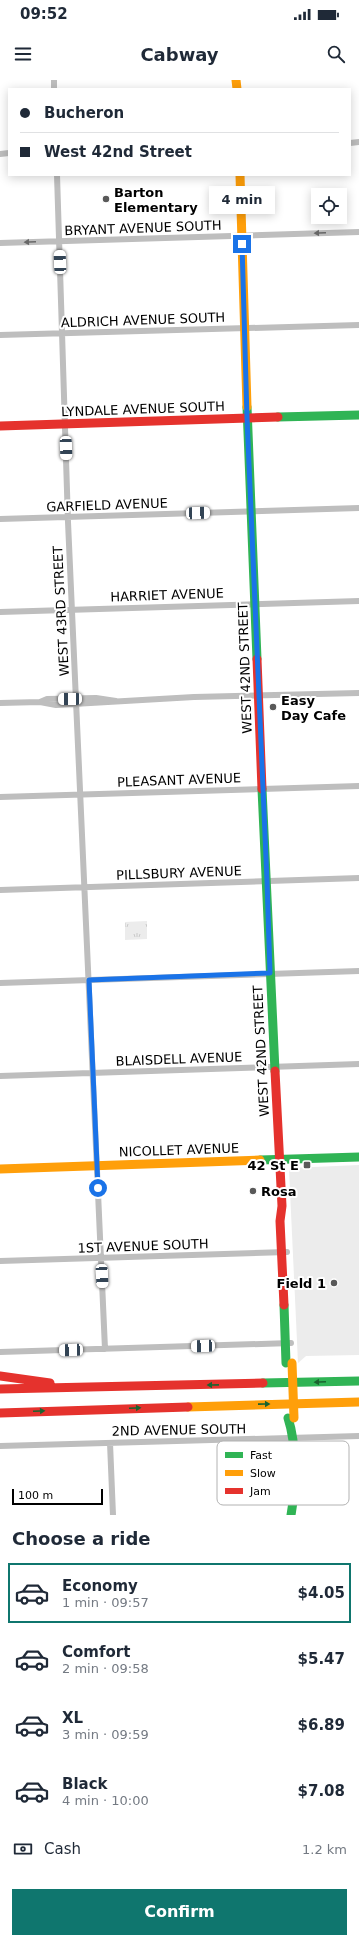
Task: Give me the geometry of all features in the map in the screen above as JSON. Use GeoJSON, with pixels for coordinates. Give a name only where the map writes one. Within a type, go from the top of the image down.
{"type":"FeatureCollection","features":[{"type":"Feature","properties":{"kind":"main road","name":"WEST 42ND STREET"},"geometry":{"type":"LineString","coordinates":[[240,176],[250,511],[274,1066],[282,1206],[280,1221],[284,1252],[291,1441]]}},
{"type":"Feature","properties":{"kind":"main road","name":"LYNDALE AVENUE SOUTH"},"geometry":{"type":"LineString","coordinates":[[0,426],[359,415]]}},
{"type":"Feature","properties":{"kind":"main road","name":"NICOLLET AVENUE"},"geometry":{"type":"LineString","coordinates":[[0,1169],[359,1157]]}},
{"type":"Feature","properties":{"kind":"main road"},"geometry":{"type":"LineString","coordinates":[[0,1376],[86,1388]]}},
{"type":"Feature","properties":{"kind":"main road"},"geometry":{"type":"LineString","coordinates":[[0,1389],[359,1381]]}},
{"type":"Feature","properties":{"kind":"main road"},"geometry":{"type":"LineString","coordinates":[[0,1413],[111,1408],[359,1402]]}},
{"type":"Feature","properties":{"kind":"main road","name":"WEST 42ND STREET"},"geometry":{"type":"LineString","coordinates":[[291,1515],[292,1505]]}},
{"type":"Feature","properties":{"kind":"street","name":"WEST 43RD STREET"},"geometry":{"type":"LineString","coordinates":[[57,176],[68,517],[105,1349]]}},
{"type":"Feature","properties":{"kind":"street","name":"BRYANT AVENUE SOUTH"},"geometry":{"type":"LineString","coordinates":[[0,244],[359,232]]}},
{"type":"Feature","properties":{"kind":"street","name":"ALDRICH AVENUE SOUTH"},"geometry":{"type":"LineString","coordinates":[[0,335],[359,325]]}},
{"type":"Feature","properties":{"kind":"street","name":"GARFIELD AVENUE"},"geometry":{"type":"LineString","coordinates":[[0,519],[359,508]]}},
{"type":"Feature","properties":{"kind":"street","name":"HARRIET AVENUE"},"geometry":{"type":"LineString","coordinates":[[0,612],[359,601]]}},
{"type":"Feature","properties":{"kind":"street"},"geometry":{"type":"LineString","coordinates":[[0,703],[40,702],[56,704],[77,701],[109,703],[116,701],[359,693]]}},
{"type":"Feature","properties":{"kind":"street","name":"PLEASANT AVENUE"},"geometry":{"type":"LineString","coordinates":[[0,797],[359,786]]}},
{"type":"Feature","properties":{"kind":"street","name":"PILLSBURY AVENUE"},"geometry":{"type":"LineString","coordinates":[[0,890],[359,878]]}},
{"type":"Feature","properties":{"kind":"street"},"geometry":{"type":"LineString","coordinates":[[0,983],[359,971]]}},
{"type":"Feature","properties":{"kind":"street","name":"BLAISDELL AVENUE"},"geometry":{"type":"LineString","coordinates":[[0,1076],[359,1064]]}},
{"type":"Feature","properties":{"kind":"street","name":"1ST AVENUE SOUTH"},"geometry":{"type":"LineString","coordinates":[[0,1261],[284,1252]]}},
{"type":"Feature","properties":{"kind":"street"},"geometry":{"type":"LineString","coordinates":[[0,1352],[288,1343]]}},
{"type":"Feature","properties":{"kind":"street","name":"2ND AVENUE SOUTH"},"geometry":{"type":"LineString","coordinates":[[0,1446],[359,1436]]}},
{"type":"Feature","properties":{"kind":"street"},"geometry":{"type":"LineString","coordinates":[[110,1442],[113,1515]]}},
{"type":"Feature","properties":{"kind":"green space"},"geometry":{"type":"Polygon","coordinates":[[[147,921],[147,939],[125,940],[125,922],[147,921]]]}},
{"type":"Feature","properties":{"kind":"green space"},"geometry":{"type":"Polygon","coordinates":[[[359,1165],[359,1355],[306,1356],[298,1363],[289,1169],[359,1165]]]}},
{"type":"Feature","properties":{"kind":"traffic: fast"},"geometry":{"type":"LineString","coordinates":[[247,407],[257,659]]}},
{"type":"Feature","properties":{"kind":"traffic: fast"},"geometry":{"type":"LineString","coordinates":[[278,417],[359,415]]}},
{"type":"Feature","properties":{"kind":"traffic: fast"},"geometry":{"type":"LineString","coordinates":[[262,789],[275,1071]]}},
{"type":"Feature","properties":{"kind":"traffic: fast"},"geometry":{"type":"LineString","coordinates":[[260,1160],[359,1157]]}},
{"type":"Feature","properties":{"kind":"traffic: fast"},"geometry":{"type":"LineString","coordinates":[[284,1305],[286,1363]]}},
{"type":"Feature","properties":{"kind":"traffic: fast"},"geometry":{"type":"LineString","coordinates":[[263,1383],[359,1381]]}},
{"type":"Feature","properties":{"kind":"traffic: fast"},"geometry":{"type":"LineString","coordinates":[[288,1418],[293,1441]]}},
{"type":"Feature","properties":{"kind":"traffic: fast"},"geometry":{"type":"LineString","coordinates":[[291,1515],[292,1505]]}},
{"type":"Feature","properties":{"kind":"traffic: slow"},"geometry":{"type":"LineString","coordinates":[[236,80],[237,88]]}},
{"type":"Feature","properties":{"kind":"traffic: slow"},"geometry":{"type":"LineString","coordinates":[[240,176],[247,407]]}},
{"type":"Feature","properties":{"kind":"traffic: slow"},"geometry":{"type":"LineString","coordinates":[[0,1169],[260,1160]]}},
{"type":"Feature","properties":{"kind":"traffic: slow"},"geometry":{"type":"LineString","coordinates":[[292,1363],[294,1418]]}},
{"type":"Feature","properties":{"kind":"traffic: slow"},"geometry":{"type":"LineString","coordinates":[[188,1407],[359,1402]]}},
{"type":"Feature","properties":{"kind":"traffic: jam"},"geometry":{"type":"LineString","coordinates":[[0,426],[278,417]]}},
{"type":"Feature","properties":{"kind":"traffic: jam"},"geometry":{"type":"LineString","coordinates":[[257,659],[262,789]]}},
{"type":"Feature","properties":{"kind":"traffic: jam"},"geometry":{"type":"LineString","coordinates":[[275,1071],[282,1206],[280,1221],[284,1305]]}},
{"type":"Feature","properties":{"kind":"traffic: jam"},"geometry":{"type":"LineString","coordinates":[[0,1376],[50,1383]]}},
{"type":"Feature","properties":{"kind":"traffic: jam"},"geometry":{"type":"LineString","coordinates":[[0,1389],[263,1383]]}},
{"type":"Feature","properties":{"kind":"traffic: jam"},"geometry":{"type":"LineString","coordinates":[[0,1413],[188,1407]]}},
{"type":"Feature","properties":{"kind":"place","name":"Barton Elementary"},"geometry":{"type":"Point","coordinates":[106,199]}},
{"type":"Feature","properties":{"kind":"place","name":"Easy Day Cafe"},"geometry":{"type":"Point","coordinates":[273,707]}},
{"type":"Feature","properties":{"kind":"place","name":"42 St E"},"geometry":{"type":"Point","coordinates":[307,1165]}},
{"type":"Feature","properties":{"kind":"place","name":"Rosa"},"geometry":{"type":"Point","coordinates":[253,1191]}},
{"type":"Feature","properties":{"kind":"place","name":"Field 1"},"geometry":{"type":"Point","coordinates":[334,1283]}},
{"type":"Feature","properties":{"kind":"route"},"geometry":{"type":"LineString","coordinates":[[98,1188],[89,980],[270,973],[250,507],[242,244]]}}]}
